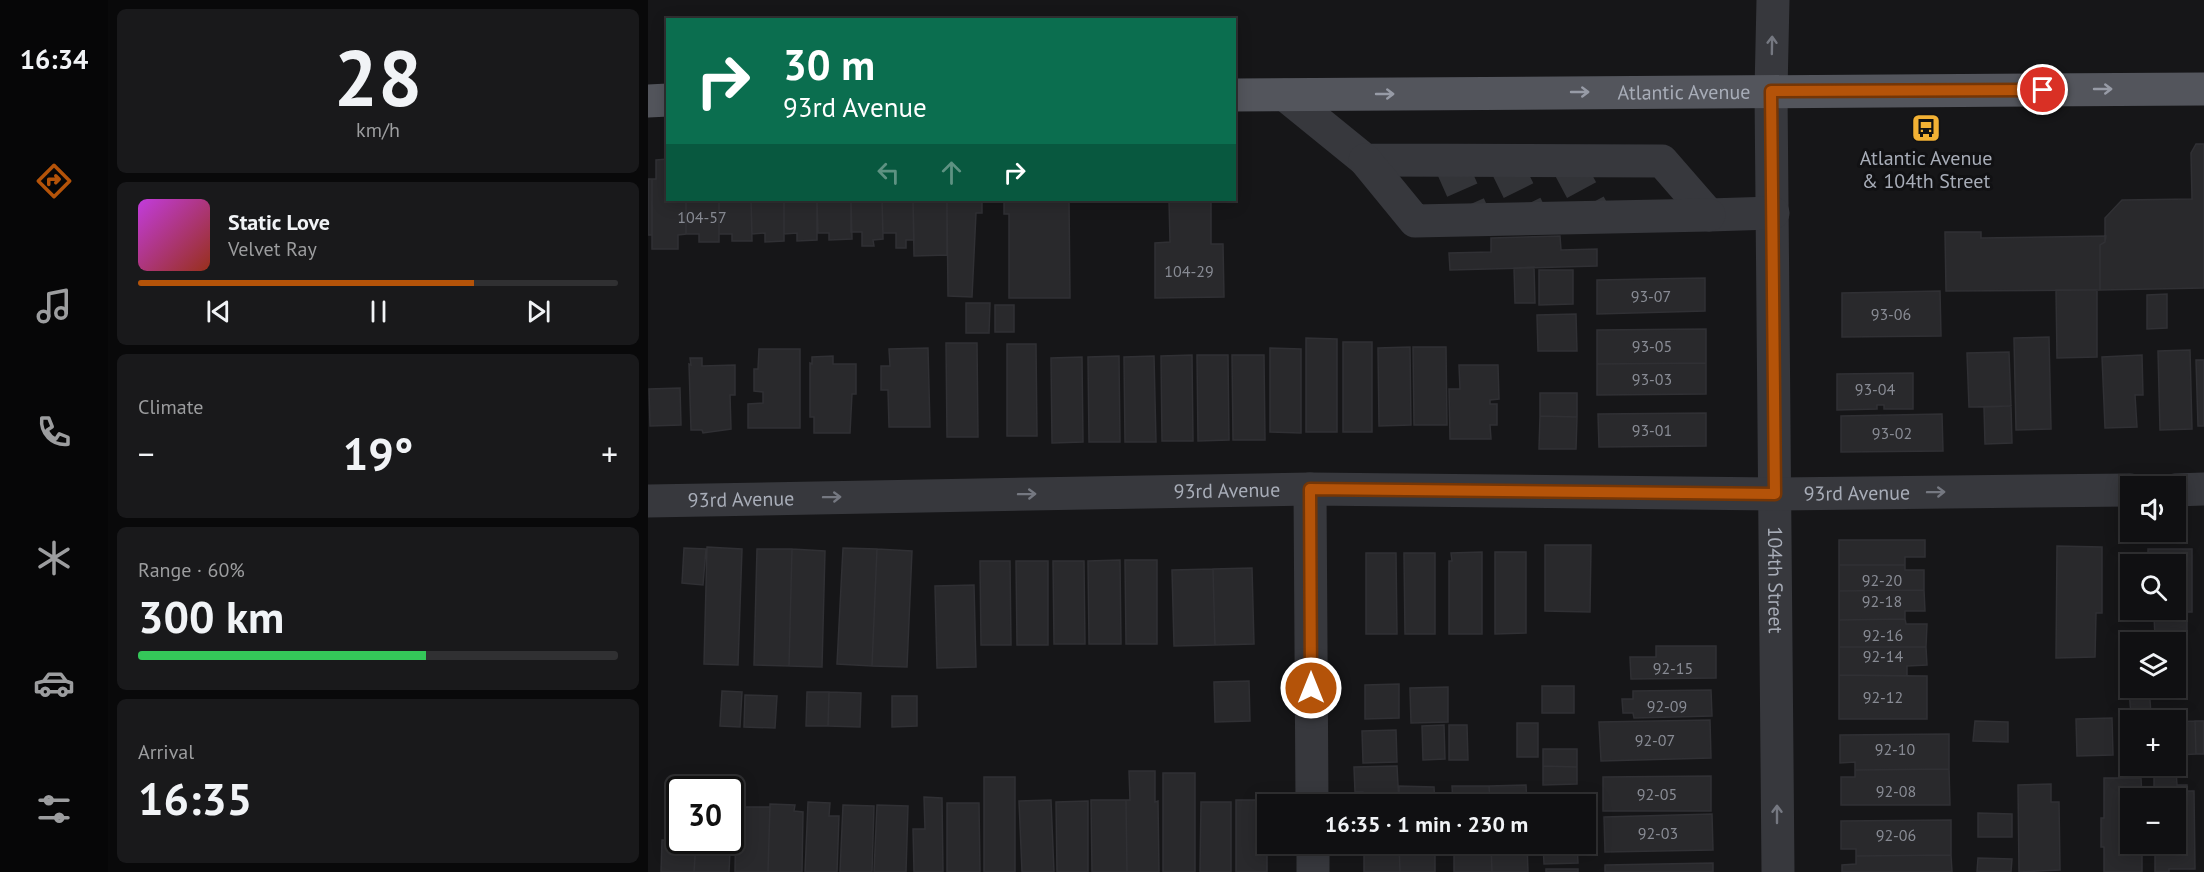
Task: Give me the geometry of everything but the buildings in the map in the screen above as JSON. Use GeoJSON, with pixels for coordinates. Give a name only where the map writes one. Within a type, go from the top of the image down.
{"type":"FeatureCollection","features":[{"type":"Feature","properties":{"kind":"main road","name":"Atlantic Avenue"},"geometry":{"type":"LineString","coordinates":[[1236,95],[2204,89]]}},
{"type":"Feature","properties":{"kind":"main road"},"geometry":{"type":"LineString","coordinates":[[648,100],[666,100]]}},
{"type":"Feature","properties":{"kind":"street","name":"104th Street"},"geometry":{"type":"LineString","coordinates":[[1773,0],[1771,91],[1778,872]]}},
{"type":"Feature","properties":{"kind":"street"},"geometry":{"type":"LineString","coordinates":[[1285,95],[1365,160],[1415,220],[1773,213]]}},
{"type":"Feature","properties":{"kind":"street"},"geometry":{"type":"LineString","coordinates":[[1365,160],[1662,161],[1708,215]]}},
{"type":"Feature","properties":{"kind":"street"},"geometry":{"type":"LineString","coordinates":[[1310,489],[1312,794]]}},
{"type":"Feature","properties":{"kind":"street","name":"93rd Avenue"},"geometry":{"type":"LineString","coordinates":[[648,501],[1310,489],[1775,494],[2120,490]]}},
{"type":"Feature","properties":{"kind":"street"},"geometry":{"type":"LineString","coordinates":[[2186,490],[2204,489]]}},
{"type":"Feature","properties":{"kind":"street"},"geometry":{"type":"LineString","coordinates":[[1312,854],[1313,872]]}},
{"type":"Feature","properties":{"kind":"tunnel"},"geometry":{"type":"LineString","coordinates":[[1449,160],[1475,219]]}},
{"type":"Feature","properties":{"kind":"tunnel"},"geometry":{"type":"LineString","coordinates":[[1504,161],[1532,218]]}},
{"type":"Feature","properties":{"kind":"tunnel"},"geometry":{"type":"LineString","coordinates":[[1566,161],[1596,217]]}},
{"type":"Feature","properties":{"kind":"place","name":"Atlantic Avenue & 104th Street"},"geometry":{"type":"Point","coordinates":[1926,128]}},
{"type":"Feature","properties":{"kind":"route"},"geometry":{"type":"LineString","coordinates":[[1311,688],[1310,489],[1775,494],[1771,91],[2043,90]]}}]}
